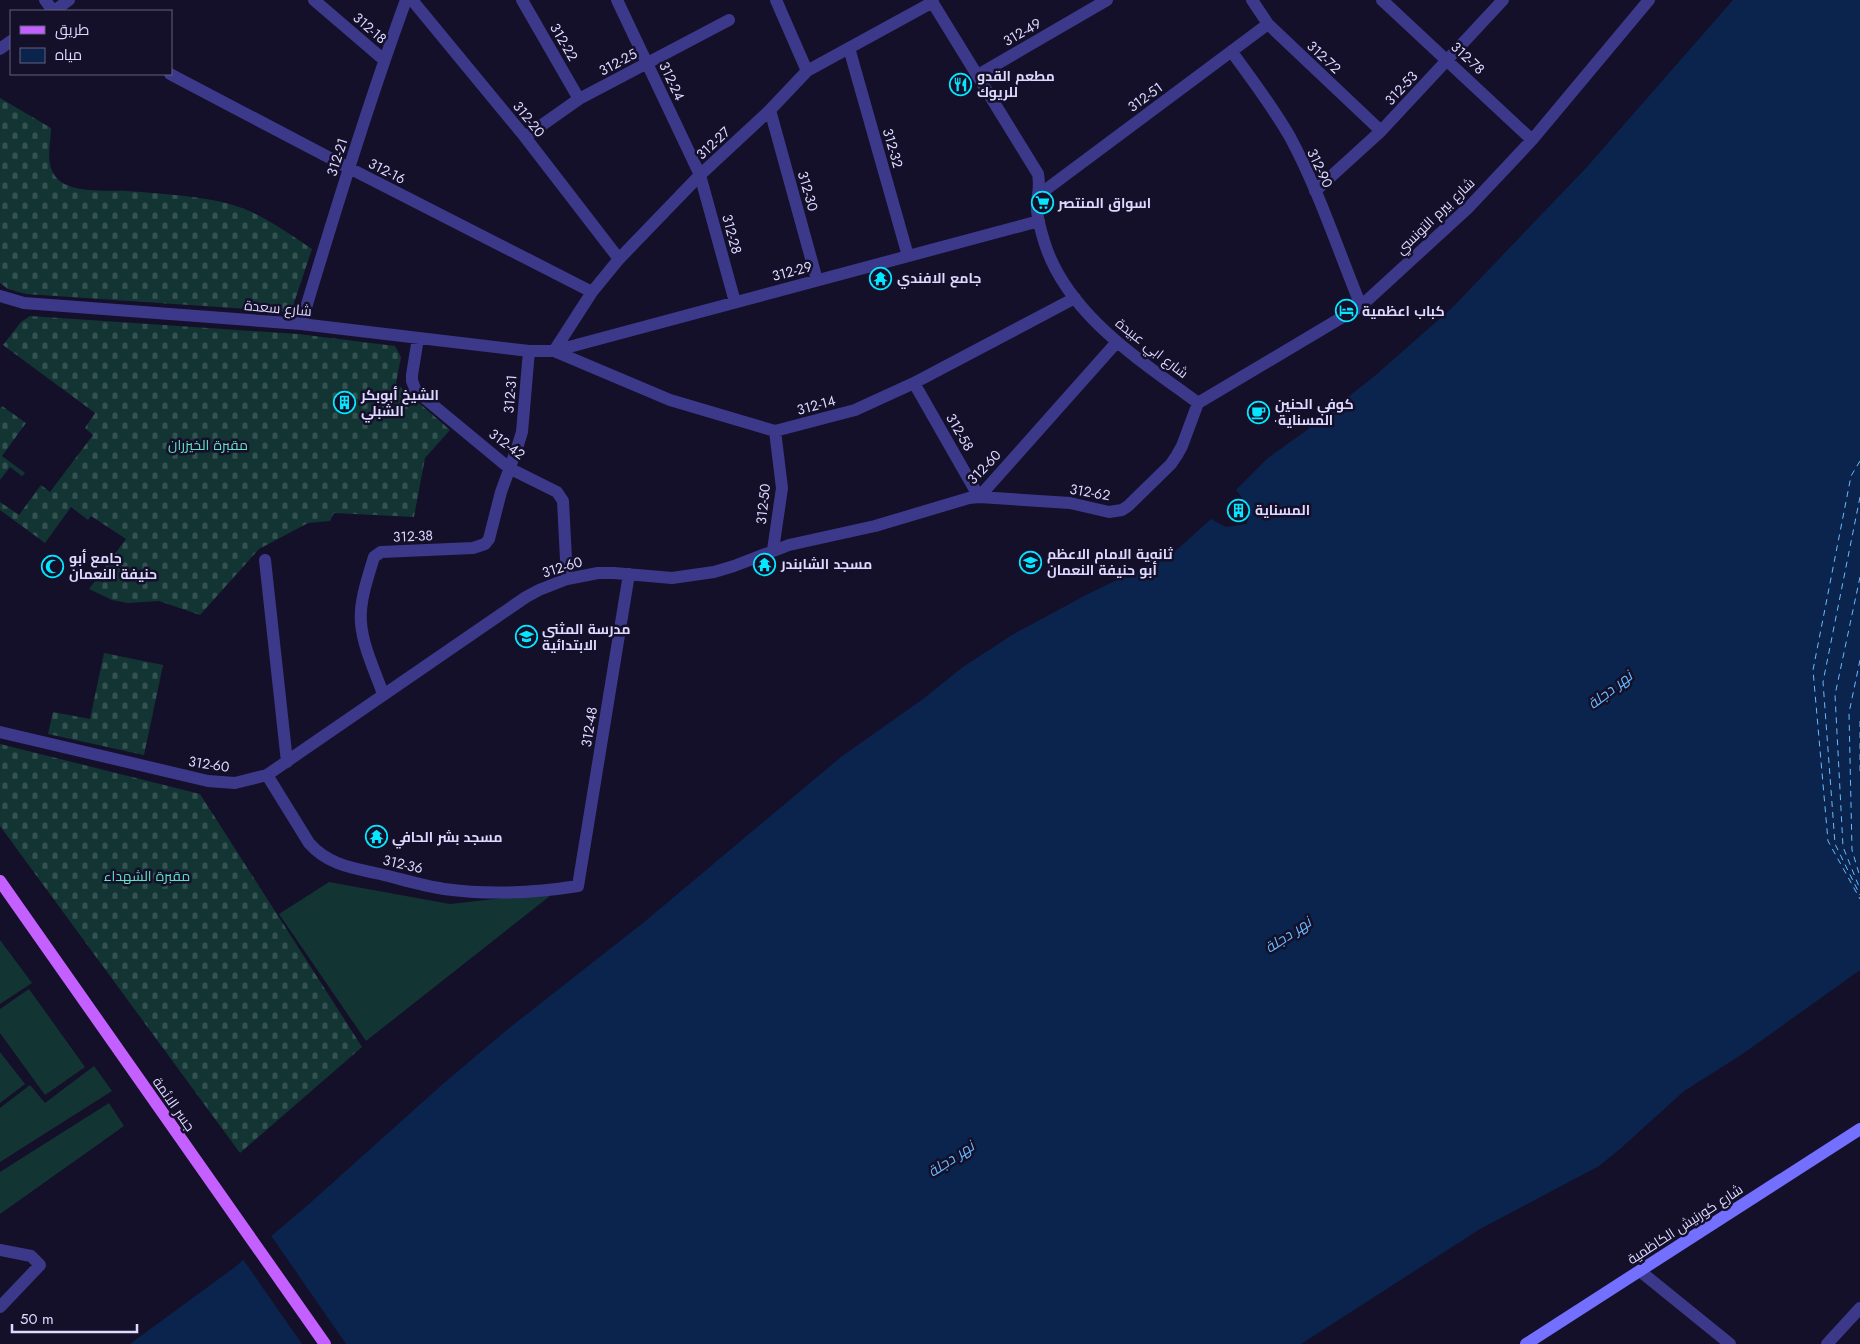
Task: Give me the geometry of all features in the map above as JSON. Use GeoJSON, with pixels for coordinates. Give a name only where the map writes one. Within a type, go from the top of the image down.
{"type":"FeatureCollection","features":[{"type":"Feature","properties":{"kind":"main road","name":"جسر الائمة"},"geometry":{"type":"LineString","coordinates":[[0,880],[325,1344]]}},
{"type":"Feature","properties":{"kind":"street"},"geometry":{"type":"LineString","coordinates":[[54,10],[69,0]]}},
{"type":"Feature","properties":{"kind":"street","name":"312-18"},"geometry":{"type":"LineString","coordinates":[[314,0],[384,60]]}},
{"type":"Feature","properties":{"kind":"street","name":"312-21"},"geometry":{"type":"LineString","coordinates":[[301,324],[348,168],[406,0]]}},
{"type":"Feature","properties":{"kind":"street","name":"312-20"},"geometry":{"type":"LineString","coordinates":[[412,0],[525,137],[619,259]]}},
{"type":"Feature","properties":{"kind":"street","name":"312-22"},"geometry":{"type":"LineString","coordinates":[[522,0],[579,99]]}},
{"type":"Feature","properties":{"kind":"street","name":"312-24"},"geometry":{"type":"LineString","coordinates":[[617,0],[700,175]]}},
{"type":"Feature","properties":{"kind":"street"},"geometry":{"type":"LineString","coordinates":[[776,0],[807,71]]}},
{"type":"Feature","properties":{"kind":"street","name":"312-72"},"geometry":{"type":"LineString","coordinates":[[1252,0],[1268,24],[1381,131]]}},
{"type":"Feature","properties":{"kind":"street","name":"312-78"},"geometry":{"type":"LineString","coordinates":[[1382,0],[1532,140]]}},
{"type":"Feature","properties":{"kind":"street","name":"312-53"},"geometry":{"type":"LineString","coordinates":[[1315,191],[1381,131],[1503,0]]}},
{"type":"Feature","properties":{"kind":"street","name":"شارع بيرم التونسي"},"geometry":{"type":"LineString","coordinates":[[1198,403],[1361,306],[1469,207],[1532,140],[1649,0]]}},
{"type":"Feature","properties":{"kind":"street","name":"312-27"},"geometry":{"type":"LineString","coordinates":[[554,351],[592,292],[619,259],[700,175],[770,110],[807,71],[932,1]]}},
{"type":"Feature","properties":{"kind":"street","name":"شارع ابي عبيدة"},"geometry":{"type":"LineString","coordinates":[[932,1],[1033,164],[1040,183],[1040,194],[1037,203],[1044,242],[1055,268],[1074,298],[1116,342],[1198,403]]}},
{"type":"Feature","properties":{"kind":"street","name":"312-49"},"geometry":{"type":"LineString","coordinates":[[978,75],[1102,1]]}},
{"type":"Feature","properties":{"kind":"street","name":"312-25"},"geometry":{"type":"LineString","coordinates":[[525,137],[579,99],[729,20]]}},
{"type":"Feature","properties":{"kind":"street","name":"312-51"},"geometry":{"type":"LineString","coordinates":[[1040,194],[1268,24]]}},
{"type":"Feature","properties":{"kind":"street","name":"312-32"},"geometry":{"type":"LineString","coordinates":[[849,48],[908,256]]}},
{"type":"Feature","properties":{"kind":"street","name":"312-90"},"geometry":{"type":"LineString","coordinates":[[1232,52],[1263,94],[1290,137],[1315,191],[1361,306]]}},
{"type":"Feature","properties":{"kind":"street","name":"312-16"},"geometry":{"type":"LineString","coordinates":[[172,75],[348,168],[592,292]]}},
{"type":"Feature","properties":{"kind":"street","name":"312-30"},"geometry":{"type":"LineString","coordinates":[[770,110],[817,280]]}},
{"type":"Feature","properties":{"kind":"street","name":"312-28"},"geometry":{"type":"LineString","coordinates":[[700,175],[735,302]]}},
{"type":"Feature","properties":{"kind":"street","name":"312-29"},"geometry":{"type":"LineString","coordinates":[[554,351],[1039,221]]}},
{"type":"Feature","properties":{"kind":"street","name":"شارع سعدة"},"geometry":{"type":"LineString","coordinates":[[0,296],[24,303],[301,324],[529,351],[554,351]]}},
{"type":"Feature","properties":{"kind":"street","name":"312-14"},"geometry":{"type":"LineString","coordinates":[[775,431],[854,410],[914,383],[1074,298]]}},
{"type":"Feature","properties":{"kind":"street","name":"312-42"},"geometry":{"type":"LineString","coordinates":[[418,338],[412,381],[416,391],[509,468],[557,492],[561,496],[563,501],[567,579]]}},
{"type":"Feature","properties":{"kind":"street","name":"312-60"},"geometry":{"type":"LineString","coordinates":[[0,732],[208,782],[235,783],[267,775],[526,597],[567,579],[598,573],[672,578],[693,576],[734,566],[789,545],[875,526],[969,498],[979,497],[1116,342]]}},
{"type":"Feature","properties":{"kind":"street","name":"312-31"},"geometry":{"type":"LineString","coordinates":[[509,468],[518,448],[522,432],[529,351]]}},
{"type":"Feature","properties":{"kind":"street"},"geometry":{"type":"LineString","coordinates":[[554,351],[670,400],[775,431]]}},
{"type":"Feature","properties":{"kind":"street","name":"312-58"},"geometry":{"type":"LineString","coordinates":[[914,383],[979,497]]}},
{"type":"Feature","properties":{"kind":"street","name":"312-62"},"geometry":{"type":"LineString","coordinates":[[979,497],[1070,503],[1109,512],[1122,510],[1171,464],[1182,446],[1198,403]]}},
{"type":"Feature","properties":{"kind":"street","name":"312-50"},"geometry":{"type":"LineString","coordinates":[[772,550],[782,488],[775,431]]}},
{"type":"Feature","properties":{"kind":"street","name":"312-38"},"geometry":{"type":"LineString","coordinates":[[383,694],[365,642],[361,621],[363,600],[374,557],[381,552],[473,548],[485,544],[489,539],[509,468]]}},
{"type":"Feature","properties":{"kind":"street"},"geometry":{"type":"LineString","coordinates":[[265,560],[288,762]]}},
{"type":"Feature","properties":{"kind":"street","name":"312-48"},"geometry":{"type":"LineString","coordinates":[[578,886],[629,574]]}},
{"type":"Feature","properties":{"kind":"street","name":"312-36"},"geometry":{"type":"LineString","coordinates":[[267,775],[309,842],[320,854],[333,862],[422,884],[458,890],[509,892],[552,890],[578,886]]}},
{"type":"Feature","properties":{"kind":"street","name":"شارع كورنيش الكاظمية"},"geometry":{"type":"LineString","coordinates":[[1526,1344],[1860,1129]]}},
{"type":"Feature","properties":{"kind":"street"},"geometry":{"type":"LineString","coordinates":[[0,1250],[31,1256],[40,1265],[0,1307]]}},
{"type":"Feature","properties":{"kind":"street"},"geometry":{"type":"LineString","coordinates":[[1640,1271],[1730,1344]]}},
{"type":"Feature","properties":{"kind":"street"},"geometry":{"type":"LineString","coordinates":[[1827,1344],[1860,1308]]}},
{"type":"Feature","properties":{"kind":"green space"},"geometry":{"type":"Polygon","coordinates":[[[0,98],[51,128],[50,165],[55,176],[68,186],[99,191],[127,191],[188,196],[234,205],[264,218],[312,249],[291,312],[26,294],[8,289],[0,283],[0,98]]]}},
{"type":"Feature","properties":{"kind":"green space","name":"مقبرة الخيزران"},"geometry":{"type":"Polygon","coordinates":[[[30,316],[298,334],[395,346],[401,357],[396,383],[450,430],[425,458],[414,517],[334,513],[330,521],[308,523],[259,549],[200,615],[159,601],[128,603],[112,600],[89,589],[126,539],[91,516],[88,520],[71,507],[45,543],[0,510],[0,502],[19,515],[41,485],[50,492],[93,435],[85,428],[95,413],[3,345],[21,322],[30,316]]]}},
{"type":"Feature","properties":{"kind":"green space"},"geometry":{"type":"Polygon","coordinates":[[[2,406],[26,423],[2,456],[25,473],[22,476],[10,467],[0,480],[0,408],[2,406]]]}},
{"type":"Feature","properties":{"kind":"green space"},"geometry":{"type":"Polygon","coordinates":[[[104,653],[163,665],[144,755],[48,734],[53,712],[90,719],[104,653]]]}},
{"type":"Feature","properties":{"kind":"green space","name":"مقبرة الشهداء"},"geometry":{"type":"Polygon","coordinates":[[[0,744],[200,794],[362,1047],[240,1153],[0,826],[0,744]]]}},
{"type":"Feature","properties":{"kind":"green space"},"geometry":{"type":"Polygon","coordinates":[[[329,882],[450,904],[555,892],[366,1041],[279,914],[329,882]]]}},
{"type":"Feature","properties":{"kind":"green space"},"geometry":{"type":"Polygon","coordinates":[[[0,940],[32,983],[0,1004],[0,940]]]}},
{"type":"Feature","properties":{"kind":"green space"},"geometry":{"type":"Polygon","coordinates":[[[29,989],[85,1067],[45,1095],[0,1033],[0,1009],[29,989]]]}},
{"type":"Feature","properties":{"kind":"green space"},"geometry":{"type":"Polygon","coordinates":[[[0,1052],[25,1084],[0,1103],[0,1052]]]}},
{"type":"Feature","properties":{"kind":"green space"},"geometry":{"type":"Polygon","coordinates":[[[94,1066],[112,1091],[0,1162],[0,1108],[30,1085],[45,1103],[94,1066]]]}},
{"type":"Feature","properties":{"kind":"green space"},"geometry":{"type":"Polygon","coordinates":[[[109,1103],[124,1126],[0,1214],[0,1172],[109,1103]]]}},
{"type":"Feature","properties":{"kind":"water","name":"نهر دجلة"},"geometry":{"type":"Polygon","coordinates":[[[1733,0],[1860,0],[1860,970],[1741,1055],[1684,1091],[1599,1166],[1480,1229],[1301,1344],[130,1344],[235,1267],[508,1029],[643,923],[841,757],[923,699],[963,667],[1012,635],[1179,548],[1211,519],[1226,527],[1247,524],[1249,508],[1242,501],[1241,496],[1236,490],[1268,458],[1307,430],[1377,374],[1453,307],[1586,168],[1733,0]]]}},
{"type":"Feature","properties":{"kind":"pier"},"geometry":{"type":"Polygon","coordinates":[[[270,1234],[346,1344],[302,1344],[242,1258],[270,1234]]]}},
{"type":"Feature","properties":{"kind":"ferry route"},"geometry":{"type":"LineString","coordinates":[[1860,461],[1851,476],[1813,670],[1828,841],[1860,899]]}},
{"type":"Feature","properties":{"kind":"ferry route"},"geometry":{"type":"LineString","coordinates":[[1860,497],[1823,682],[1835,844],[1860,895]]}},
{"type":"Feature","properties":{"kind":"ferry route"},"geometry":{"type":"LineString","coordinates":[[1860,577],[1835,695],[1843,847],[1860,889]]}},
{"type":"Feature","properties":{"kind":"ferry route"},"geometry":{"type":"LineString","coordinates":[[1860,660],[1849,713],[1852,850],[1860,877]]}},
{"type":"Feature","properties":{"kind":"ferry route"},"geometry":{"type":"LineString","coordinates":[[1860,721],[1860,772]]}},
{"type":"Feature","properties":{"kind":"place","name":"مطعم القدو للريوك"},"geometry":{"type":"Point","coordinates":[961,84]}},
{"type":"Feature","properties":{"kind":"place","name":"اسواق المنتصر"},"geometry":{"type":"Point","coordinates":[1042,203]}},
{"type":"Feature","properties":{"kind":"place","name":"جامع الافندي"},"geometry":{"type":"Point","coordinates":[881,278]}},
{"type":"Feature","properties":{"kind":"place","name":"كباب اعظمية"},"geometry":{"type":"Point","coordinates":[1346,311]}},
{"type":"Feature","properties":{"kind":"place","name":"الشيخ أبوبكر الشبلي"},"geometry":{"type":"Point","coordinates":[345,403]}},
{"type":"Feature","properties":{"kind":"place","name":"كوفي الحنين -المسناية"},"geometry":{"type":"Point","coordinates":[1259,412]}},
{"type":"Feature","properties":{"kind":"place","name":"المسناية"},"geometry":{"type":"Point","coordinates":[1239,510]}},
{"type":"Feature","properties":{"kind":"place","name":"ثانوية الامام الاعظم أبو حنيفة النعمان"},"geometry":{"type":"Point","coordinates":[1031,562]}},
{"type":"Feature","properties":{"kind":"place","name":"مسجد الشابندر"},"geometry":{"type":"Point","coordinates":[765,564]}},
{"type":"Feature","properties":{"kind":"place","name":"جامع أبو حنيفة النعمان"},"geometry":{"type":"Point","coordinates":[53,566]}},
{"type":"Feature","properties":{"kind":"place","name":"مدرسة المثنى الابتدائية"},"geometry":{"type":"Point","coordinates":[526,637]}},
{"type":"Feature","properties":{"kind":"place","name":"مسجد بشر الحافي"},"geometry":{"type":"Point","coordinates":[376,837]}}]}
